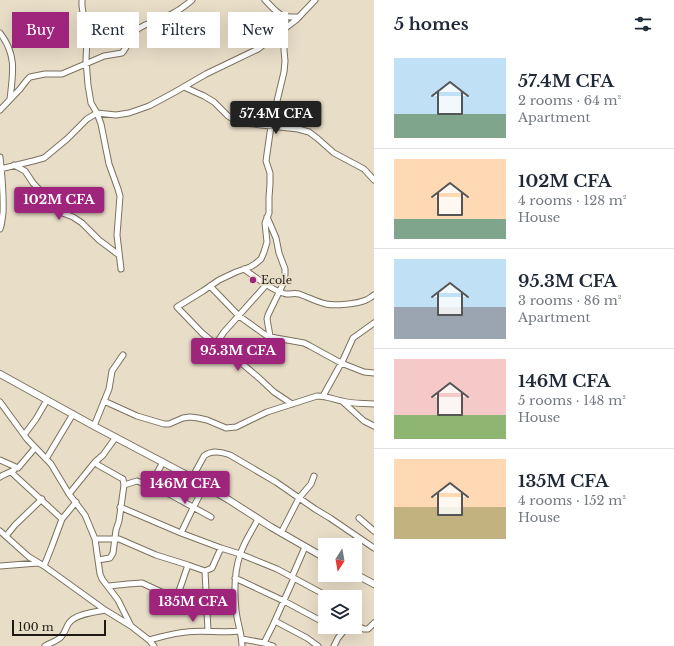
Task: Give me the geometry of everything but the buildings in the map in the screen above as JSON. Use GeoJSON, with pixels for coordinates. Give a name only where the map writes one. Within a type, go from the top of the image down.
{"type":"FeatureCollection","features":[{"type":"Feature","properties":{"kind":"street"},"geometry":{"type":"LineString","coordinates":[[82,0],[87,39],[86,63],[91,103],[101,124],[109,164],[120,196],[117,235],[121,269]]}},
{"type":"Feature","properties":{"kind":"street"},"geometry":{"type":"LineString","coordinates":[[0,110],[30,77],[44,74],[62,74],[104,56],[122,53],[132,35],[138,29],[171,14],[191,0],[196,0]]}},
{"type":"Feature","properties":{"kind":"street"},"geometry":{"type":"LineString","coordinates":[[265,0],[276,12]]}},
{"type":"Feature","properties":{"kind":"street"},"geometry":{"type":"LineString","coordinates":[[288,26],[299,17],[315,0]]}},
{"type":"Feature","properties":{"kind":"street"},"geometry":{"type":"LineString","coordinates":[[288,17],[299,17]]}},
{"type":"Feature","properties":{"kind":"street"},"geometry":{"type":"LineString","coordinates":[[0,33],[11,52],[13,60],[10,99]]}},
{"type":"Feature","properties":{"kind":"street"},"geometry":{"type":"LineString","coordinates":[[1,169],[44,158],[68,139],[87,119],[97,113],[116,116],[150,106],[206,74],[259,48]]}},
{"type":"Feature","properties":{"kind":"street"},"geometry":{"type":"LineString","coordinates":[[284,48],[284,72],[271,126],[266,161],[270,173],[270,184],[269,213],[265,223],[267,242],[264,252],[261,259],[255,264],[219,280],[177,307],[202,333],[239,361],[274,392],[292,404]]}},
{"type":"Feature","properties":{"kind":"street"},"geometry":{"type":"LineString","coordinates":[[184,87],[214,102],[234,120],[244,123],[298,129],[309,132],[334,153],[364,169],[374,180]]}},
{"type":"Feature","properties":{"kind":"street"},"geometry":{"type":"LineString","coordinates":[[0,157],[3,181],[3,211],[2,226],[0,229]]}},
{"type":"Feature","properties":{"kind":"street"},"geometry":{"type":"LineString","coordinates":[[14,165],[25,171],[33,183],[60,212],[73,217],[82,223],[99,240],[119,255]]}},
{"type":"Feature","properties":{"kind":"street"},"geometry":{"type":"LineString","coordinates":[[267,217],[276,238],[279,253],[285,268],[284,282],[267,319],[270,336]]}},
{"type":"Feature","properties":{"kind":"street"},"geometry":{"type":"LineString","coordinates":[[244,269],[280,292],[287,294],[296,293],[324,304],[361,302],[374,295]]}},
{"type":"Feature","properties":{"kind":"street"},"geometry":{"type":"LineString","coordinates":[[216,344],[224,332],[267,284]]}},
{"type":"Feature","properties":{"kind":"street"},"geometry":{"type":"LineString","coordinates":[[210,286],[239,316],[259,331],[270,336],[304,343],[340,364],[364,372],[374,373]]}},
{"type":"Feature","properties":{"kind":"street"},"geometry":{"type":"LineString","coordinates":[[323,396],[351,345],[353,338],[374,322]]}},
{"type":"Feature","properties":{"kind":"street"},"geometry":{"type":"LineString","coordinates":[[94,426],[109,389],[112,371],[124,355]]}},
{"type":"Feature","properties":{"kind":"street"},"geometry":{"type":"LineString","coordinates":[[0,374],[192,478],[318,554]]}},
{"type":"Feature","properties":{"kind":"street"},"geometry":{"type":"LineString","coordinates":[[104,401],[137,416],[164,424],[169,424],[183,418],[190,417],[207,420],[226,428],[236,427],[267,412],[317,396],[323,396],[342,402],[374,404]]}},
{"type":"Feature","properties":{"kind":"street"},"geometry":{"type":"LineString","coordinates":[[24,435],[36,419],[47,400]]}},
{"type":"Feature","properties":{"kind":"street"},"geometry":{"type":"LineString","coordinates":[[0,402],[24,435],[51,464],[69,494],[85,515],[95,539],[102,579],[118,600],[131,626]]}},
{"type":"Feature","properties":{"kind":"street"},"geometry":{"type":"LineString","coordinates":[[342,402],[364,421],[374,426]]}},
{"type":"Feature","properties":{"kind":"street"},"geometry":{"type":"LineString","coordinates":[[46,459],[73,414]]}},
{"type":"Feature","properties":{"kind":"street"},"geometry":{"type":"LineString","coordinates":[[69,494],[116,438]]}},
{"type":"Feature","properties":{"kind":"street"},"geometry":{"type":"LineString","coordinates":[[0,477],[18,468],[35,448]]}},
{"type":"Feature","properties":{"kind":"street"},"geometry":{"type":"LineString","coordinates":[[192,478],[204,456],[210,453],[230,455],[253,468],[374,548]]}},
{"type":"Feature","properties":{"kind":"street"},"geometry":{"type":"LineString","coordinates":[[0,460],[18,468]]}},
{"type":"Feature","properties":{"kind":"street"},"geometry":{"type":"LineString","coordinates":[[96,462],[98,465],[123,479],[124,485],[119,521],[112,553],[110,558],[98,560]]}},
{"type":"Feature","properties":{"kind":"street"},"geometry":{"type":"LineString","coordinates":[[150,486],[163,462]]}},
{"type":"Feature","properties":{"kind":"street"},"geometry":{"type":"LineString","coordinates":[[11,472],[62,519]]}},
{"type":"Feature","properties":{"kind":"street"},"geometry":{"type":"LineString","coordinates":[[281,533],[299,498],[311,484],[314,476]]}},
{"type":"Feature","properties":{"kind":"street"},"geometry":{"type":"LineString","coordinates":[[124,485],[136,481],[142,482],[211,517]]}},
{"type":"Feature","properties":{"kind":"street"},"geometry":{"type":"LineString","coordinates":[[181,533],[206,486]]}},
{"type":"Feature","properties":{"kind":"street"},"geometry":{"type":"LineString","coordinates":[[6,536],[15,525],[42,499]]}},
{"type":"Feature","properties":{"kind":"street"},"geometry":{"type":"LineString","coordinates":[[42,564],[62,519],[76,502]]}},
{"type":"Feature","properties":{"kind":"street"},"geometry":{"type":"LineString","coordinates":[[120,507],[181,533],[277,569],[318,591]]}},
{"type":"Feature","properties":{"kind":"street"},"geometry":{"type":"LineString","coordinates":[[359,518],[374,531]]}},
{"type":"Feature","properties":{"kind":"street"},"geometry":{"type":"LineString","coordinates":[[242,646],[242,639],[237,620],[235,573],[240,554],[258,519]]}},
{"type":"Feature","properties":{"kind":"street"},"geometry":{"type":"LineString","coordinates":[[0,531],[29,557],[42,564],[105,610],[131,626],[155,646]]}},
{"type":"Feature","properties":{"kind":"street"},"geometry":{"type":"LineString","coordinates":[[95,539],[119,539],[156,555],[205,571],[212,568],[221,548]]}},
{"type":"Feature","properties":{"kind":"street"},"geometry":{"type":"LineString","coordinates":[[264,643],[284,601],[305,547]]}},
{"type":"Feature","properties":{"kind":"street"},"geometry":{"type":"LineString","coordinates":[[0,566],[42,564]]}},
{"type":"Feature","properties":{"kind":"street"},"geometry":{"type":"LineString","coordinates":[[108,586],[142,583],[170,596],[175,596],[178,594],[188,565]]}},
{"type":"Feature","properties":{"kind":"street"},"geometry":{"type":"LineString","coordinates":[[205,571],[208,632]]}},
{"type":"Feature","properties":{"kind":"street"},"geometry":{"type":"LineString","coordinates":[[235,578],[284,601],[318,619]]}},
{"type":"Feature","properties":{"kind":"street"},"geometry":{"type":"LineString","coordinates":[[362,578],[374,584]]}},
{"type":"Feature","properties":{"kind":"street"},"geometry":{"type":"LineString","coordinates":[[44,646],[61,638],[74,618],[105,610]]}},
{"type":"Feature","properties":{"kind":"street"},"geometry":{"type":"LineString","coordinates":[[275,621],[307,638],[318,646]]}},
{"type":"Feature","properties":{"kind":"street"},"geometry":{"type":"LineString","coordinates":[[362,628],[368,629],[374,623]]}},
{"type":"Feature","properties":{"kind":"street"},"geometry":{"type":"LineString","coordinates":[[149,640],[185,632],[221,633],[240,631]]}},
{"type":"Feature","properties":{"kind":"street"},"geometry":{"type":"LineString","coordinates":[[334,646],[341,634]]}},
{"type":"Feature","properties":{"kind":"street"},"geometry":{"type":"LineString","coordinates":[[242,639],[273,646]]}},
{"type":"Feature","properties":{"kind":"place","name":"Ecole"},"geometry":{"type":"Point","coordinates":[253,280]}}]}
